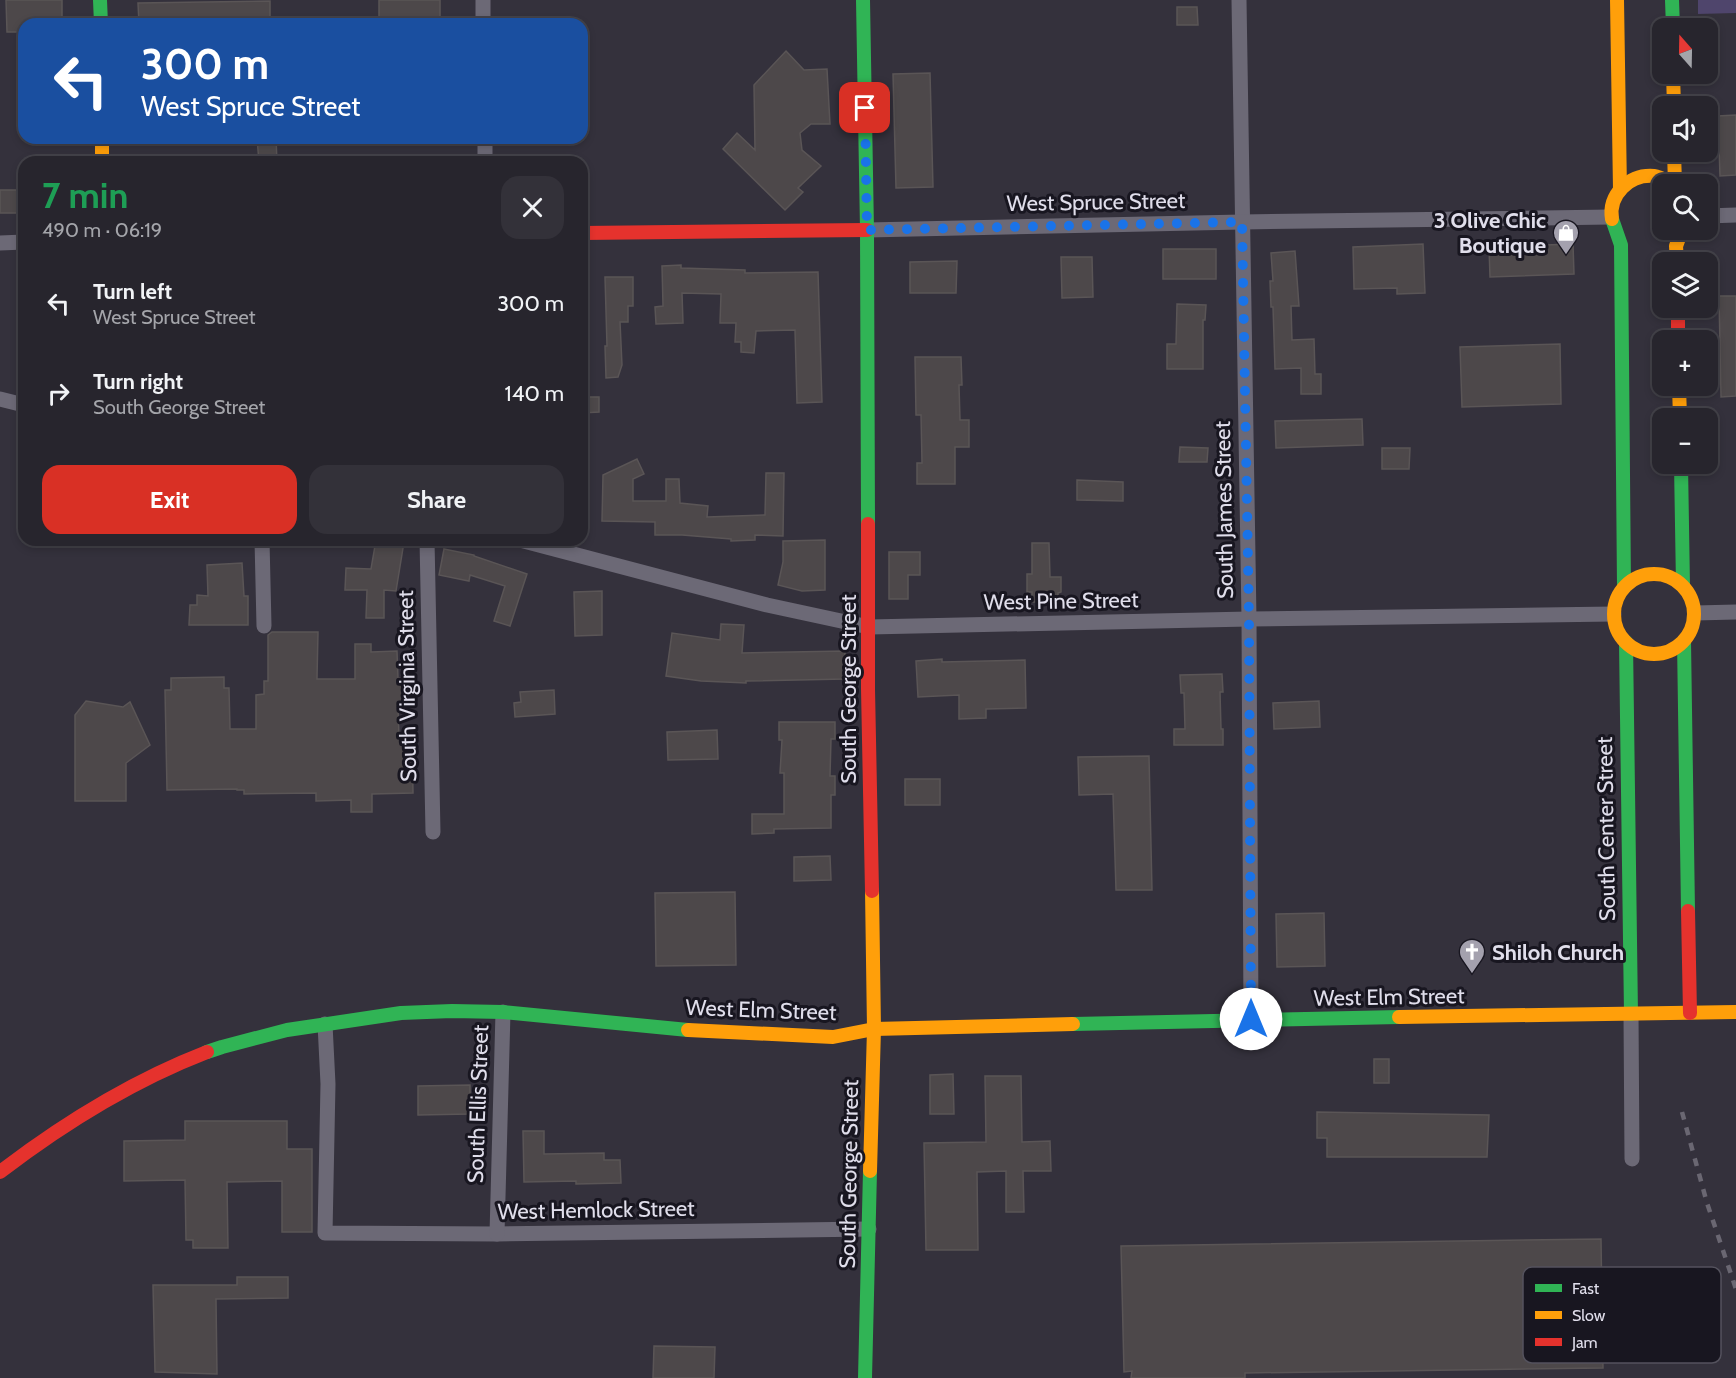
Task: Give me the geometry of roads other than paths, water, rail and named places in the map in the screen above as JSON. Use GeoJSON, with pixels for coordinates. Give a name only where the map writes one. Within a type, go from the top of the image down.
{"type":"FeatureCollection","features":[{"type":"Feature","properties":{"kind":"street"},"geometry":{"type":"LineString","coordinates":[[100,0],[101,18]]}},
{"type":"Feature","properties":{"kind":"street"},"geometry":{"type":"LineString","coordinates":[[483,0],[483,18]]}},
{"type":"Feature","properties":{"kind":"street","name":"South George Street"},"geometry":{"type":"LineString","coordinates":[[864,0],[868,689],[874,1029],[865,1378]]}},
{"type":"Feature","properties":{"kind":"street","name":"South James Street"},"geometry":{"type":"LineString","coordinates":[[1239,0],[1249,619],[1251,1019]]}},
{"type":"Feature","properties":{"kind":"street"},"geometry":{"type":"LineString","coordinates":[[1617,0],[1620,190]]}},
{"type":"Feature","properties":{"kind":"street"},"geometry":{"type":"LineString","coordinates":[[1672,0],[1672,18]]}},
{"type":"Feature","properties":{"kind":"street"},"geometry":{"type":"LineString","coordinates":[[1624,587],[1621,245],[1611,217],[1611,208],[1615,196],[1632,180],[1644,176],[1652,177]]}},
{"type":"Feature","properties":{"kind":"street"},"geometry":{"type":"LineString","coordinates":[[1718,216],[1736,215]]}},
{"type":"Feature","properties":{"kind":"street","name":"West Spruce Street"},"geometry":{"type":"LineString","coordinates":[[588,234],[1611,217]]}},
{"type":"Feature","properties":{"kind":"street"},"geometry":{"type":"LineString","coordinates":[[0,243],[18,242]]}},
{"type":"Feature","properties":{"kind":"street"},"geometry":{"type":"LineString","coordinates":[[0,399],[18,404]]}},
{"type":"Feature","properties":{"kind":"street"},"geometry":{"type":"LineString","coordinates":[[1681,474],[1683,586]]}},
{"type":"Feature","properties":{"kind":"street"},"geometry":{"type":"LineString","coordinates":[[262,546],[264,626]]}},
{"type":"Feature","properties":{"kind":"street","name":"South Virginia Street"},"geometry":{"type":"LineString","coordinates":[[427,546],[433,832]]}},
{"type":"Feature","properties":{"kind":"street","name":"West Pine Street"},"geometry":{"type":"LineString","coordinates":[[543,546],[767,605],[869,627],[1614,614]]}},
{"type":"Feature","properties":{"kind":"street"},"geometry":{"type":"LineString","coordinates":[[1614,614],[1619,595],[1624,587],[1643,576],[1665,575],[1675,579],[1689,594],[1695,613],[1692,628],[1684,641],[1676,648],[1655,654],[1645,653],[1626,642]]}},
{"type":"Feature","properties":{"kind":"street"},"geometry":{"type":"LineString","coordinates":[[1695,613],[1736,612]]}},
{"type":"Feature","properties":{"kind":"street","name":"South Center Street"},"geometry":{"type":"LineString","coordinates":[[1614,614],[1620,634],[1626,642],[1632,1159]]}},
{"type":"Feature","properties":{"kind":"street"},"geometry":{"type":"LineString","coordinates":[[1684,641],[1690,1013]]}},
{"type":"Feature","properties":{"kind":"street","name":"West Elm Street"},"geometry":{"type":"LineString","coordinates":[[0,1172],[39,1142],[120,1092],[151,1076],[222,1047],[287,1030],[401,1013],[503,1012],[692,1030],[833,1037],[874,1029],[1251,1019],[1736,1012]]}},
{"type":"Feature","properties":{"kind":"street","name":"South Ellis Street"},"geometry":{"type":"LineString","coordinates":[[497,1234],[503,1012]]}},
{"type":"Feature","properties":{"kind":"street","name":"West Hemlock Street"},"geometry":{"type":"LineString","coordinates":[[326,1024],[328,1071],[325,1233],[497,1234],[868,1230]]}},
{"type":"Feature","properties":{"kind":"railway"},"geometry":{"type":"LineString","coordinates":[[1682,1112],[1707,1203],[1736,1289]]}},
{"type":"Feature","properties":{"kind":"place","name":"3 Olive Chic Boutique"},"geometry":{"type":"Point","coordinates":[1566,256]}},
{"type":"Feature","properties":{"kind":"place","name":"Shiloh Church"},"geometry":{"type":"Point","coordinates":[1472,975]}}]}
